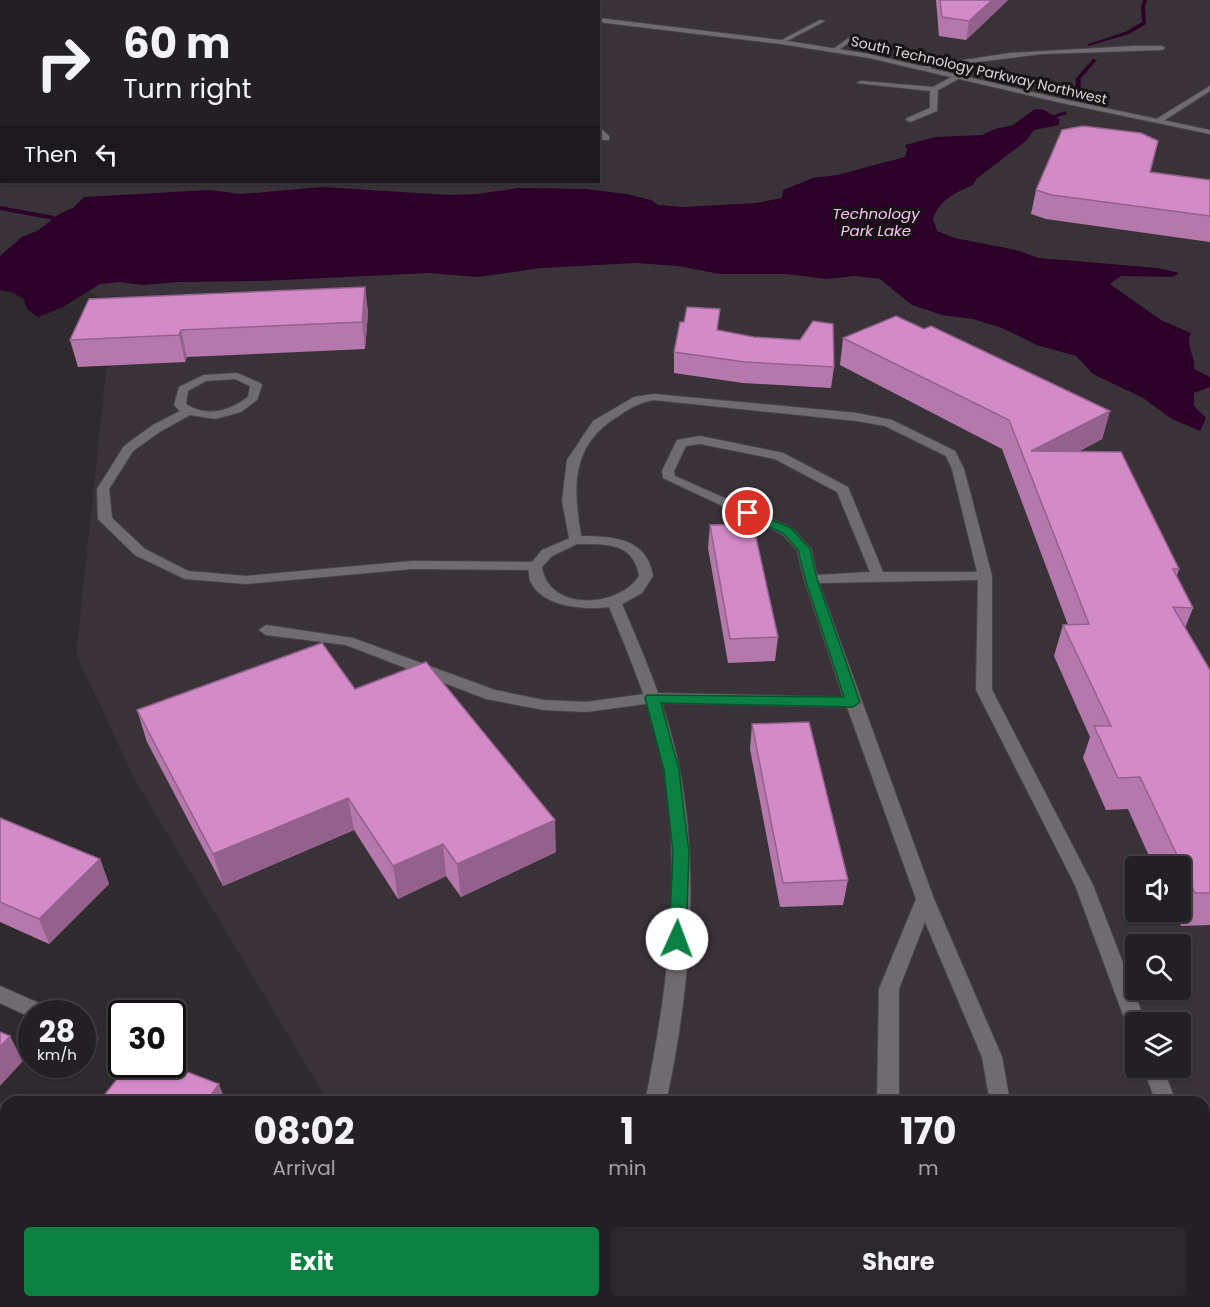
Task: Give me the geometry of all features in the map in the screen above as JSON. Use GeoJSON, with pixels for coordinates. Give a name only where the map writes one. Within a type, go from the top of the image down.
{"type":"FeatureCollection","features":[{"type":"Feature","properties":{"kind":"street","name":"South Technology Parkway Northwest"},"geometry":{"type":"LineString","coordinates":[[600,20],[781,42],[834,51],[921,67],[1210,132]]}},
{"type":"Feature","properties":{"kind":"street"},"geometry":{"type":"LineString","coordinates":[[781,42],[822,21]]}},
{"type":"Feature","properties":{"kind":"street"},"geometry":{"type":"LineString","coordinates":[[834,51],[852,38]]}},
{"type":"Feature","properties":{"kind":"street"},"geometry":{"type":"LineString","coordinates":[[921,67],[973,59],[1126,48],[1162,48]]}},
{"type":"Feature","properties":{"kind":"street"},"geometry":{"type":"LineString","coordinates":[[861,83],[934,89],[958,77]]}},
{"type":"Feature","properties":{"kind":"street"},"geometry":{"type":"LineString","coordinates":[[1156,121],[1210,88]]}},
{"type":"Feature","properties":{"kind":"street"},"geometry":{"type":"LineString","coordinates":[[910,120],[934,109],[934,89]]}},
{"type":"Feature","properties":{"kind":"street"},"geometry":{"type":"LineString","coordinates":[[600,130],[606,138]]}},
{"type":"Feature","properties":{"kind":"street"},"geometry":{"type":"LineString","coordinates":[[188,412],[180,405],[183,389],[204,378],[237,376],[256,385],[253,398],[235,411],[211,415],[188,412],[157,428],[128,448],[103,489],[105,519],[140,552],[185,575],[246,580],[412,565],[535,566]]}},
{"type":"Feature","properties":{"kind":"street"},"geometry":{"type":"LineString","coordinates":[[575,540],[568,501],[573,460],[597,423],[638,399],[654,397],[857,417],[888,423],[951,454],[958,469],[985,576],[984,690],[1084,885],[1132,1012]]}},
{"type":"Feature","properties":{"kind":"street"},"geometry":{"type":"LineString","coordinates":[[878,576],[843,490],[779,456],[700,440],[681,443],[668,471],[669,478],[787,531],[804,549],[811,579],[853,702],[925,899],[992,1057],[998,1096]]}},
{"type":"Feature","properties":{"kind":"street"},"geometry":{"type":"LineString","coordinates":[[575,540],[602,540],[626,546],[642,559],[646,576],[636,591],[614,602],[589,605],[565,602],[546,593],[536,580],[535,566],[543,554],[575,540]]}},
{"type":"Feature","properties":{"kind":"street"},"geometry":{"type":"LineString","coordinates":[[811,579],[878,576],[985,576]]}},
{"type":"Feature","properties":{"kind":"street"},"geometry":{"type":"LineString","coordinates":[[614,602],[652,698],[672,770],[681,852],[676,960],[662,1077],[657,1096]]}},
{"type":"Feature","properties":{"kind":"street"},"geometry":{"type":"LineString","coordinates":[[266,630],[348,641],[492,695],[544,705],[586,707],[652,698],[853,702]]}},
{"type":"Feature","properties":{"kind":"street"},"geometry":{"type":"LineString","coordinates":[[888,1096],[889,989],[925,899]]}},
{"type":"Feature","properties":{"kind":"street"},"geometry":{"type":"LineString","coordinates":[[0,994],[18,1002]]}},
{"type":"Feature","properties":{"kind":"street"},"geometry":{"type":"LineString","coordinates":[[1157,1078],[1165,1096]]}},
{"type":"Feature","properties":{"kind":"shaded area"},"geometry":{"type":"Polygon","coordinates":[[[600,0],[1210,0],[1210,1096],[324,1096],[135,780],[76,655],[114,296],[100,297],[44,268],[0,276],[0,183],[600,183],[600,0]]]}},
{"type":"Feature","properties":{"kind":"water","name":"Technology Park Lake"},"geometry":{"type":"Polygon","coordinates":[[[1035,109],[1044,110],[1059,119],[1059,125],[1034,130],[1026,141],[976,179],[973,185],[954,194],[944,202],[933,219],[937,231],[955,238],[1016,250],[1039,258],[1158,268],[1179,273],[1173,277],[1121,276],[1110,284],[1161,320],[1191,333],[1189,342],[1194,369],[1210,377],[1210,387],[1194,393],[1194,406],[1206,418],[1200,431],[1172,419],[1143,398],[1093,374],[1076,356],[1037,345],[1002,328],[973,319],[942,315],[912,305],[880,279],[855,276],[826,279],[787,274],[720,274],[678,266],[636,263],[541,268],[478,277],[428,273],[143,285],[120,282],[100,284],[61,308],[38,317],[27,309],[24,299],[11,292],[0,290],[0,256],[22,237],[39,230],[59,214],[73,208],[84,197],[209,190],[241,194],[322,187],[449,195],[519,188],[585,189],[626,194],[651,200],[658,205],[684,207],[756,203],[782,198],[783,190],[813,178],[837,175],[905,157],[907,149],[905,145],[936,137],[982,135],[1013,125],[1035,109]]]}},
{"type":"Feature","properties":{"kind":"building"},"geometry":{"type":"Polygon","coordinates":[[[940,0],[992,0],[969,21],[942,17],[940,0]]]}},
{"type":"Feature","properties":{"kind":"building"},"geometry":{"type":"Polygon","coordinates":[[[1083,126],[1141,133],[1158,141],[1150,172],[1210,180],[1210,216],[1052,195],[1036,190],[1062,130],[1083,126]]]}},
{"type":"Feature","properties":{"kind":"building"},"geometry":{"type":"Polygon","coordinates":[[[365,287],[362,322],[181,330],[179,335],[70,340],[89,299],[365,287]]]}},
{"type":"Feature","properties":{"kind":"building"},"geometry":{"type":"Polygon","coordinates":[[[687,307],[720,309],[717,330],[754,337],[800,340],[813,321],[833,324],[834,367],[745,362],[674,352],[680,322],[684,322],[687,307]]]}},
{"type":"Feature","properties":{"kind":"building"},"geometry":{"type":"Polygon","coordinates":[[[896,316],[924,329],[931,326],[1110,411],[1031,451],[1121,452],[1179,569],[1173,569],[1193,608],[1173,607],[1210,670],[1210,893],[1195,893],[1191,885],[1191,856],[1177,856],[1140,777],[1118,778],[1094,726],[1111,726],[1063,625],[1089,624],[1009,420],[843,338],[896,316]]]}},
{"type":"Feature","properties":{"kind":"building"},"geometry":{"type":"Polygon","coordinates":[[[753,524],[778,637],[730,639],[710,525],[753,524]]]}},
{"type":"Feature","properties":{"kind":"building"},"geometry":{"type":"Polygon","coordinates":[[[322,643],[355,689],[426,662],[555,820],[457,864],[443,844],[393,866],[348,798],[213,854],[137,710],[322,643]]]}},
{"type":"Feature","properties":{"kind":"building"},"geometry":{"type":"Polygon","coordinates":[[[809,722],[848,880],[783,883],[752,724],[809,722]]]}},
{"type":"Feature","properties":{"kind":"building"},"geometry":{"type":"Polygon","coordinates":[[[0,818],[100,859],[39,919],[0,902],[0,818]]]}},
{"type":"Feature","properties":{"kind":"building"},"geometry":{"type":"Polygon","coordinates":[[[0,1032],[10,1036],[0,1047],[0,1032]]]}},
{"type":"Feature","properties":{"kind":"building"},"geometry":{"type":"Polygon","coordinates":[[[186,1071],[219,1084],[210,1096],[104,1096],[118,1078],[186,1078],[186,1071]]]}},
{"type":"Feature","properties":{"kind":"waterway"},"geometry":{"type":"LineString","coordinates":[[1090,45],[1127,33],[1144,23],[1145,0]]}},
{"type":"Feature","properties":{"kind":"waterway"},"geometry":{"type":"LineString","coordinates":[[1077,95],[1079,78],[1095,60]]}},
{"type":"Feature","properties":{"kind":"waterway"},"geometry":{"type":"LineString","coordinates":[[1054,116],[1065,113]]}},
{"type":"Feature","properties":{"kind":"waterway"},"geometry":{"type":"LineString","coordinates":[[0,208],[54,218]]}},
{"type":"Feature","properties":{"kind":"route"},"geometry":{"type":"LineString","coordinates":[[677,939],[681,852],[672,770],[652,698],[853,702],[811,579],[804,549],[787,531],[748,513]]}}]}
